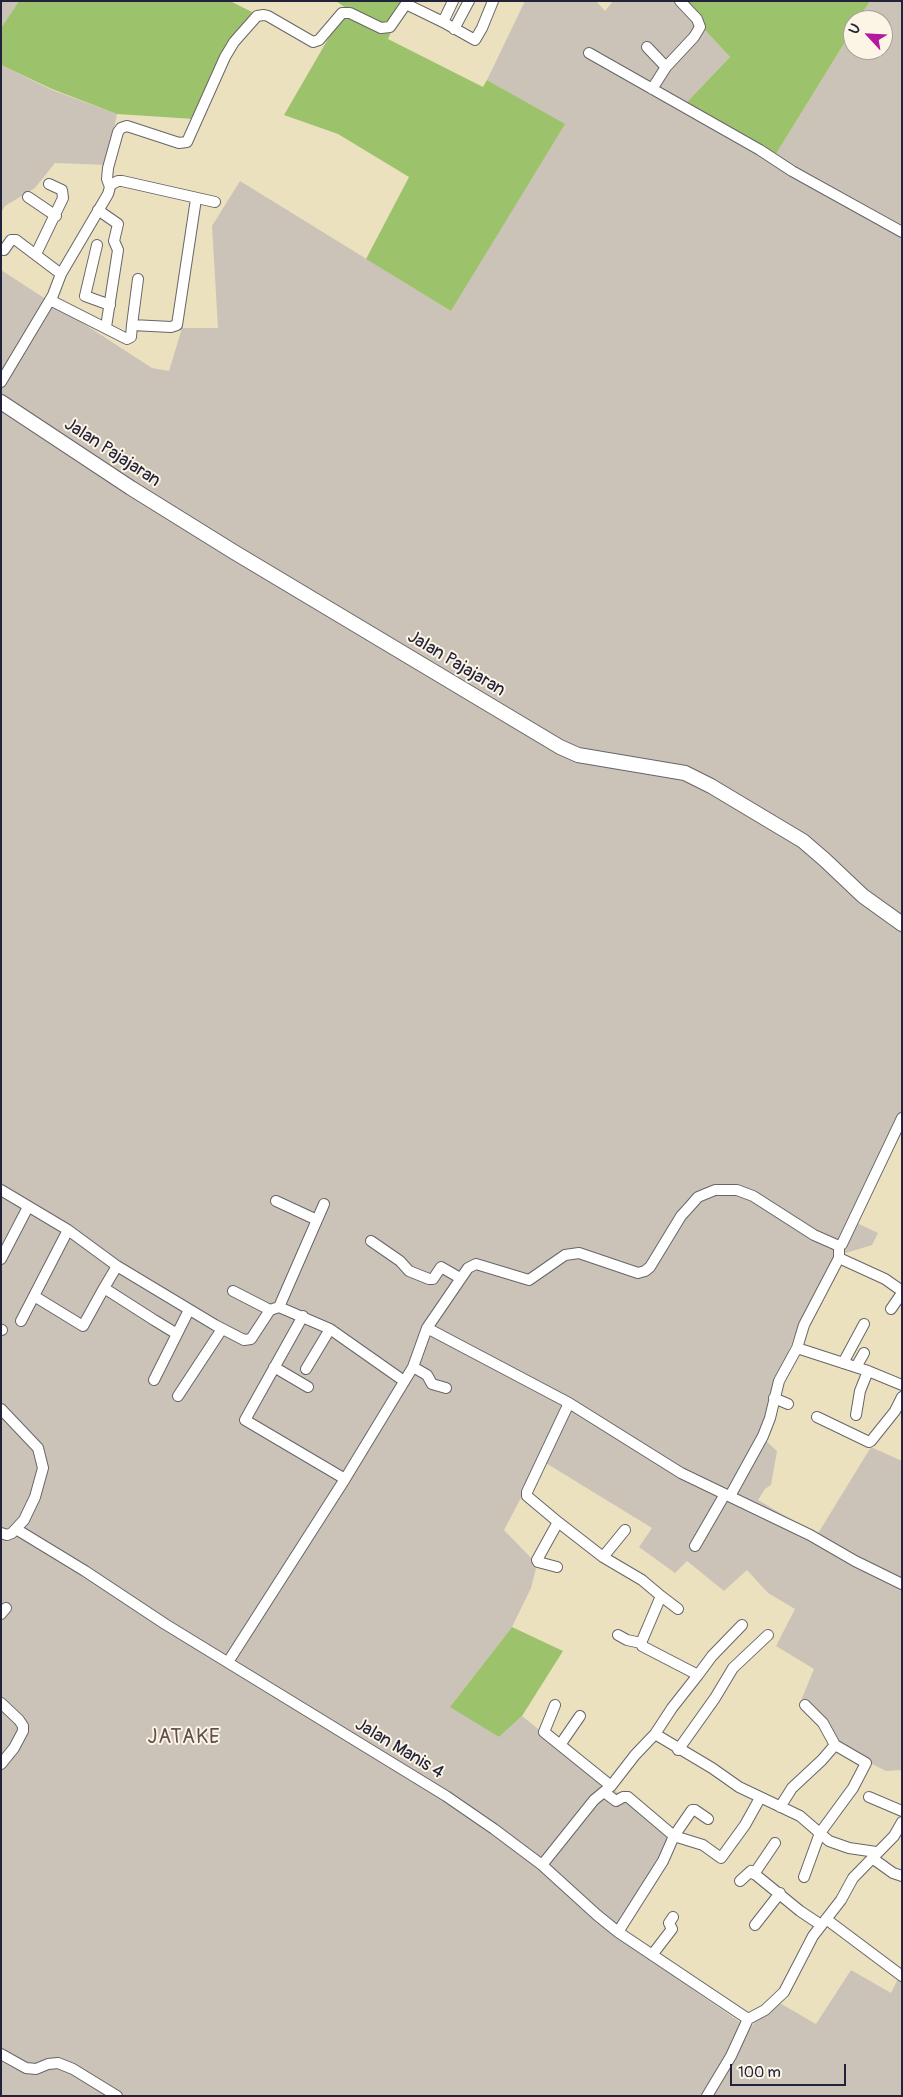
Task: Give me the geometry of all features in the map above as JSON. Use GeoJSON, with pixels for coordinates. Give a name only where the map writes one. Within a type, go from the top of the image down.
{"type":"FeatureCollection","features":[{"type":"Feature","properties":{"kind":"main road","name":"Jalan Pajajaran"},"geometry":{"type":"LineString","coordinates":[[1,402],[131,488],[234,552],[560,747],[578,755],[685,773],[711,786],[803,841],[863,896],[902,924]]}},
{"type":"Feature","properties":{"kind":"street"},"geometry":{"type":"LineString","coordinates":[[443,22],[453,1]]}},
{"type":"Feature","properties":{"kind":"street"},"geometry":{"type":"LineString","coordinates":[[454,29],[469,1]]}},
{"type":"Feature","properties":{"kind":"street"},"geometry":{"type":"LineString","coordinates":[[652,89],[666,67],[694,37],[700,27],[697,19],[680,1]]}},
{"type":"Feature","properties":{"kind":"street"},"geometry":{"type":"LineString","coordinates":[[110,186],[107,179],[108,168],[119,130],[127,126],[179,143],[186,142],[225,57],[234,42],[257,16],[268,16],[313,42],[319,40],[342,13],[350,13],[385,28],[393,24],[407,3],[475,40],[497,3]]}},
{"type":"Feature","properties":{"kind":"street"},"geometry":{"type":"LineString","coordinates":[[647,47],[666,67]]}},
{"type":"Feature","properties":{"kind":"street"},"geometry":{"type":"LineString","coordinates":[[589,53],[760,150],[792,171],[902,232]]}},
{"type":"Feature","properties":{"kind":"street"},"geometry":{"type":"LineString","coordinates":[[1,382],[50,300],[61,274],[110,186],[122,180],[215,202]]}},
{"type":"Feature","properties":{"kind":"street"},"geometry":{"type":"LineString","coordinates":[[36,254],[56,216],[63,198],[63,192],[49,184]]}},
{"type":"Feature","properties":{"kind":"street"},"geometry":{"type":"LineString","coordinates":[[28,197],[56,216]]}},
{"type":"Feature","properties":{"kind":"street"},"geometry":{"type":"LineString","coordinates":[[132,325],[174,326],[178,323],[196,199]]}},
{"type":"Feature","properties":{"kind":"street"},"geometry":{"type":"LineString","coordinates":[[98,210],[118,224],[114,241],[118,250],[106,327]]}},
{"type":"Feature","properties":{"kind":"street"},"geometry":{"type":"LineString","coordinates":[[4,250],[13,239],[61,274]]}},
{"type":"Feature","properties":{"kind":"street"},"geometry":{"type":"LineString","coordinates":[[97,245],[85,296],[110,305]]}},
{"type":"Feature","properties":{"kind":"street"},"geometry":{"type":"LineString","coordinates":[[50,300],[127,339],[131,337],[138,279]]}},
{"type":"Feature","properties":{"kind":"street"},"geometry":{"type":"LineString","coordinates":[[695,1546],[763,1436],[779,1381],[796,1348],[804,1325],[838,1258],[839,1246],[842,1244],[902,1118]]}},
{"type":"Feature","properties":{"kind":"street"},"geometry":{"type":"LineString","coordinates":[[1,1190],[68,1230],[117,1266],[189,1310],[244,1340],[251,1339],[275,1308],[324,1204]]}},
{"type":"Feature","properties":{"kind":"street"},"geometry":{"type":"LineString","coordinates":[[228,1662],[345,1479],[413,1367],[427,1328],[468,1268],[476,1264],[529,1280],[571,1253],[589,1255],[638,1273],[645,1271],[650,1267],[686,1210],[698,1197],[715,1190],[738,1190],[753,1196],[814,1235],[839,1246]]}},
{"type":"Feature","properties":{"kind":"street"},"geometry":{"type":"LineString","coordinates":[[276,1201],[317,1220]]}},
{"type":"Feature","properties":{"kind":"street"},"geometry":{"type":"LineString","coordinates":[[1,1259],[28,1206]]}},
{"type":"Feature","properties":{"kind":"street"},"geometry":{"type":"LineString","coordinates":[[21,1321],[68,1230]]}},
{"type":"Feature","properties":{"kind":"street"},"geometry":{"type":"LineString","coordinates":[[371,1241],[400,1261],[408,1271],[429,1280],[433,1279],[441,1267],[460,1278]]}},
{"type":"Feature","properties":{"kind":"street"},"geometry":{"type":"LineString","coordinates":[[838,1258],[885,1279],[902,1292],[891,1309]]}},
{"type":"Feature","properties":{"kind":"street"},"geometry":{"type":"LineString","coordinates":[[34,1296],[82,1326],[117,1266]]}},
{"type":"Feature","properties":{"kind":"street"},"geometry":{"type":"LineString","coordinates":[[104,1288],[177,1334]]}},
{"type":"Feature","properties":{"kind":"street"},"geometry":{"type":"LineString","coordinates":[[233,1291],[275,1308],[303,1316],[330,1329],[404,1380]]}},
{"type":"Feature","properties":{"kind":"street"},"geometry":{"type":"LineString","coordinates":[[154,1380],[189,1310]]}},
{"type":"Feature","properties":{"kind":"street"},"geometry":{"type":"LineString","coordinates":[[303,1316],[245,1420],[345,1479]]}},
{"type":"Feature","properties":{"kind":"street"},"geometry":{"type":"LineString","coordinates":[[843,1363],[864,1324]]}},
{"type":"Feature","properties":{"kind":"street"},"geometry":{"type":"LineString","coordinates":[[427,1328],[569,1403],[681,1473],[810,1535],[855,1561],[902,1584]]}},
{"type":"Feature","properties":{"kind":"street"},"geometry":{"type":"LineString","coordinates":[[178,1396],[222,1329]]}},
{"type":"Feature","properties":{"kind":"street"},"geometry":{"type":"LineString","coordinates":[[306,1369],[330,1329]]}},
{"type":"Feature","properties":{"kind":"street"},"geometry":{"type":"LineString","coordinates":[[796,1348],[868,1371],[902,1385]]}},
{"type":"Feature","properties":{"kind":"street"},"geometry":{"type":"LineString","coordinates":[[856,1367],[864,1353]]}},
{"type":"Feature","properties":{"kind":"street"},"geometry":{"type":"LineString","coordinates":[[274,1367],[308,1387]]}},
{"type":"Feature","properties":{"kind":"street"},"geometry":{"type":"LineString","coordinates":[[413,1367],[427,1375],[432,1384],[446,1388]]}},
{"type":"Feature","properties":{"kind":"street"},"geometry":{"type":"LineString","coordinates":[[856,1416],[860,1391],[868,1371]]}},
{"type":"Feature","properties":{"kind":"street"},"geometry":{"type":"LineString","coordinates":[[774,1398],[788,1404]]}},
{"type":"Feature","properties":{"kind":"street"},"geometry":{"type":"LineString","coordinates":[[817,1417],[869,1442],[874,1440],[898,1413],[902,1398]]}},
{"type":"Feature","properties":{"kind":"street"},"geometry":{"type":"LineString","coordinates":[[569,1403],[527,1492],[527,1496],[603,1558],[642,1580],[678,1609]]}},
{"type":"Feature","properties":{"kind":"street"},"geometry":{"type":"LineString","coordinates":[[1,1409],[38,1448],[43,1468],[35,1497],[28,1513],[16,1529],[7,1535],[1,1533]]}},
{"type":"Feature","properties":{"kind":"street"},"geometry":{"type":"LineString","coordinates":[[557,1567],[536,1560],[558,1522]]}},
{"type":"Feature","properties":{"kind":"street","name":"Jalan Manis 4"},"geometry":{"type":"LineString","coordinates":[[16,1529],[446,1796],[542,1865],[596,1915],[618,1932],[656,1950],[748,2019]]}},
{"type":"Feature","properties":{"kind":"street"},"geometry":{"type":"LineString","coordinates":[[603,1558],[624,1530]]}},
{"type":"Feature","properties":{"kind":"street"},"geometry":{"type":"LineString","coordinates":[[641,1643],[660,1596]]}},
{"type":"Feature","properties":{"kind":"street"},"geometry":{"type":"LineString","coordinates":[[542,1865],[594,1800],[607,1789],[654,1734],[712,1656],[742,1625]]}},
{"type":"Feature","properties":{"kind":"street"},"geometry":{"type":"LineString","coordinates":[[618,1635],[627,1640],[641,1643],[645,1649],[698,1675]]}},
{"type":"Feature","properties":{"kind":"street"},"geometry":{"type":"LineString","coordinates":[[678,1750],[715,1698],[733,1668],[768,1635]]}},
{"type":"Feature","properties":{"kind":"street"},"geometry":{"type":"LineString","coordinates":[[1,1703],[19,1720],[23,1726],[23,1731],[14,1748],[1,1764]]}},
{"type":"Feature","properties":{"kind":"street"},"geometry":{"type":"LineString","coordinates":[[555,1705],[544,1731],[607,1789],[616,1801],[623,1797],[628,1797],[674,1836],[703,1845],[723,1858],[760,1798]]}},
{"type":"Feature","properties":{"kind":"street"},"geometry":{"type":"LineString","coordinates":[[804,1876],[820,1833],[853,1788],[866,1763],[835,1745],[823,1723],[805,1706]]}},
{"type":"Feature","properties":{"kind":"street"},"geometry":{"type":"LineString","coordinates":[[560,1745],[580,1716]]}},
{"type":"Feature","properties":{"kind":"street"},"geometry":{"type":"LineString","coordinates":[[654,1734],[739,1787],[800,1816],[830,1842],[874,1855],[893,1873],[902,1876]]}},
{"type":"Feature","properties":{"kind":"street"},"geometry":{"type":"LineString","coordinates":[[780,1807],[792,1788],[835,1745]]}},
{"type":"Feature","properties":{"kind":"street"},"geometry":{"type":"LineString","coordinates":[[853,1788],[867,1798],[902,1811]]}},
{"type":"Feature","properties":{"kind":"street"},"geometry":{"type":"LineString","coordinates":[[618,1932],[663,1861],[674,1836],[692,1810],[708,1819]]}},
{"type":"Feature","properties":{"kind":"street"},"geometry":{"type":"LineString","coordinates":[[707,2096],[731,2056],[748,2019],[766,2010],[784,1992],[824,1922],[841,1900],[857,1871],[894,1836],[902,1822]]}},
{"type":"Feature","properties":{"kind":"street"},"geometry":{"type":"LineString","coordinates":[[754,1874],[775,1843]]}},
{"type":"Feature","properties":{"kind":"street"},"geometry":{"type":"LineString","coordinates":[[740,1882],[749,1871],[780,1893],[800,1911],[824,1922],[902,1976]]}},
{"type":"Feature","properties":{"kind":"street"},"geometry":{"type":"LineString","coordinates":[[755,1925],[780,1893]]}},
{"type":"Feature","properties":{"kind":"street"},"geometry":{"type":"LineString","coordinates":[[656,1950],[672,1929],[669,1923],[673,1917]]}},
{"type":"Feature","properties":{"kind":"street"},"geometry":{"type":"LineString","coordinates":[[1,2054],[26,2068],[36,2069],[48,2064],[58,2063],[117,2096]]}},
{"type":"Feature","properties":{"kind":"shaded area"},"geometry":{"type":"Polygon","coordinates":[[[1,1],[19,1],[1,28],[1,1]]]}},
{"type":"Feature","properties":{"kind":"shaded area"},"geometry":{"type":"Polygon","coordinates":[[[525,1],[596,1],[605,11],[613,1],[678,1],[730,57],[686,103],[776,154],[843,45],[843,60],[893,60],[893,10],[864,10],[870,1],[902,1],[902,1124],[857,1223],[878,1233],[872,1245],[836,1256],[794,1337],[775,1388],[765,1440],[777,1451],[771,1485],[765,1489],[758,1500],[817,1535],[871,1447],[902,1461],[902,1770],[886,1771],[836,1746],[824,1723],[800,1703],[814,1669],[776,1646],[795,1609],[768,1593],[747,1570],[724,1591],[687,1561],[675,1573],[639,1547],[652,1528],[541,1460],[504,1530],[537,1564],[531,1588],[512,1627],[451,1706],[499,1737],[522,1716],[674,1838],[617,1937],[750,2029],[758,2017],[778,2002],[816,2024],[851,1970],[891,1993],[901,1973],[902,2096],[1,2096],[1,270],[152,368],[169,371],[182,328],[218,328],[212,226],[240,181],[451,311],[564,124],[487,80],[525,1]]]}},
{"type":"Feature","properties":{"kind":"shaded area"},"geometry":{"type":"Polygon","coordinates":[[[1,65],[52,90],[117,114],[107,165],[55,163],[35,188],[5,206],[1,213],[1,65]]]}},
{"type":"Feature","properties":{"kind":"green space"},"geometry":{"type":"Polygon","coordinates":[[[19,1],[230,1],[252,12],[219,61],[194,119],[117,114],[52,89],[1,65],[1,28],[19,1]]]}},
{"type":"Feature","properties":{"kind":"green space"},"geometry":{"type":"Polygon","coordinates":[[[336,1],[405,1],[388,39],[483,87],[487,80],[565,124],[451,311],[366,259],[409,177],[338,134],[284,115],[346,8],[336,1]]]}},
{"type":"Feature","properties":{"kind":"green space"},"geometry":{"type":"Polygon","coordinates":[[[678,1],[870,1],[864,10],[843,10],[843,45],[776,154],[686,103],[730,57],[678,1]]]}},
{"type":"Feature","properties":{"kind":"green space"},"geometry":{"type":"Polygon","coordinates":[[[512,1627],[563,1651],[522,1716],[499,1737],[450,1707],[512,1627]]]}},
{"type":"Feature","properties":{"kind":"district","name":"JATAKE"},"geometry":{"type":"Point","coordinates":[184,1738]}}]}
